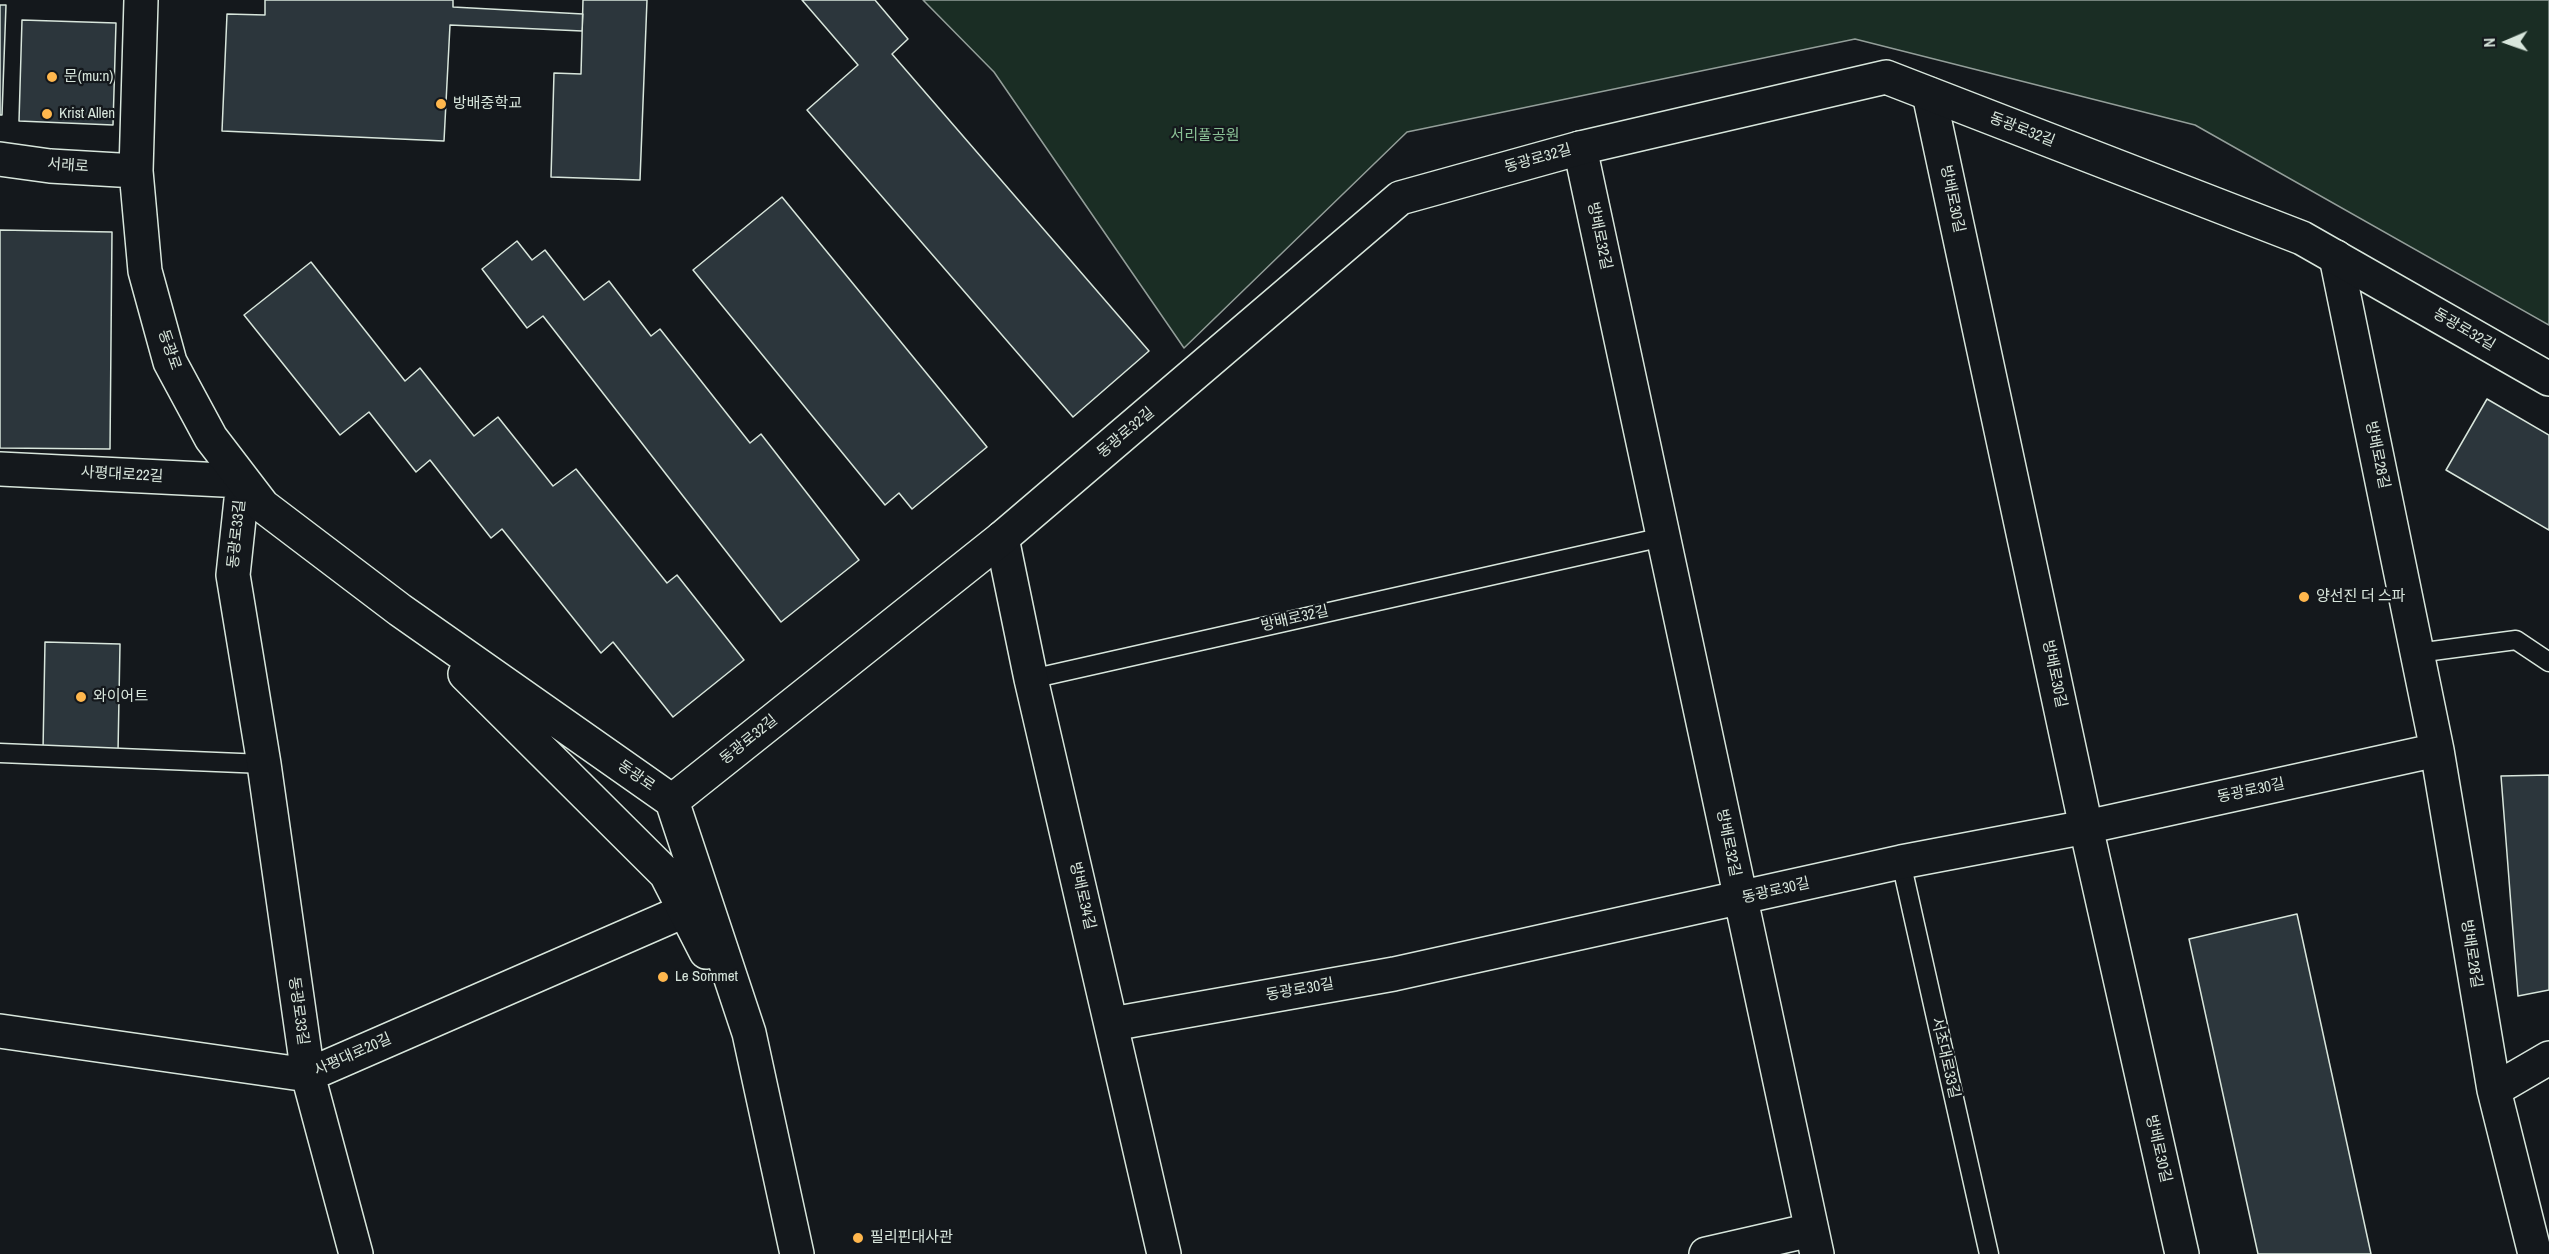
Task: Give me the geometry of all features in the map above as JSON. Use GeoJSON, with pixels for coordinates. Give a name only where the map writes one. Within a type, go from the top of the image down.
{"type":"FeatureCollection","features":[{"type":"Feature","properties":{"kind":"street","name":"동광로"},"geometry":{"type":"LineString","coordinates":[[141,0],[136,171],[145,270],[171,362],[211,438],[263,506],[400,610],[672,801],[749,1034],[797,1254]]}},
{"type":"Feature","properties":{"kind":"street","name":"동광로32길"},"geometry":{"type":"LineString","coordinates":[[672,801],[1002,538],[1400,198],[1580,148],[1886,77],[2302,238],[2549,379]]}},
{"type":"Feature","properties":{"kind":"street","name":"방배로30길"},"geometry":{"type":"LineString","coordinates":[[1929,94],[2086,827],[2182,1254]]}},
{"type":"Feature","properties":{"kind":"street","name":"방배로32길"},"geometry":{"type":"LineString","coordinates":[[1580,148],[1814,1242]]}},
{"type":"Feature","properties":{"kind":"street","name":"서래로"},"geometry":{"type":"LineString","coordinates":[[0,159],[50,166],[136,171]]}},
{"type":"Feature","properties":{"kind":"street","name":"방배로28길"},"geometry":{"type":"LineString","coordinates":[[2336,257],[2437,750],[2494,1090],[2535,1254]]}},
{"type":"Feature","properties":{"kind":"street","name":"사평대로22길"},"geometry":{"type":"LineString","coordinates":[[0,469],[243,481]]}},
{"type":"Feature","properties":{"kind":"street","name":"동광로33길"},"geometry":{"type":"LineString","coordinates":[[243,481],[233,575],[264,764],[308,1075],[356,1254]]}},
{"type":"Feature","properties":{"kind":"street","name":"방배로34길"},"geometry":{"type":"LineString","coordinates":[[1002,538],[1031,679],[1164,1254]]}},
{"type":"Feature","properties":{"kind":"street","name":"동광로"},"geometry":{"type":"LineString","coordinates":[[400,610],[666,874],[749,1034]]}},
{"type":"Feature","properties":{"kind":"street","name":"동광로30길"},"geometry":{"type":"LineString","coordinates":[[1112,1024],[1394,974],[1901,862],[2086,827],[2437,750]]}},
{"type":"Feature","properties":{"kind":"street","name":"사평대로20길"},"geometry":{"type":"LineString","coordinates":[[0,1031],[308,1075],[684,911]]}},
{"type":"Feature","properties":{"kind":"street"},"geometry":{"type":"LineString","coordinates":[[2494,1090],[2549,1058]]}},
{"type":"Feature","properties":{"kind":"street"},"geometry":{"type":"LineString","coordinates":[[1706,1254],[1814,1242]]}},
{"type":"Feature","properties":{"kind":"lane","name":"방배로32길"},"geometry":{"type":"LineString","coordinates":[[1031,679],[1663,537]]}},
{"type":"Feature","properties":{"kind":"lane"},"geometry":{"type":"LineString","coordinates":[[2417,652],[2516,640],[2549,662]]}},
{"type":"Feature","properties":{"kind":"lane"},"geometry":{"type":"LineString","coordinates":[[0,753],[264,764]]}},
{"type":"Feature","properties":{"kind":"lane","name":"서초대로33길"},"geometry":{"type":"LineString","coordinates":[[1901,862],[1989,1254]]}},
{"type":"Feature","properties":{"kind":"green space","name":"서리풀공원"},"geometry":{"type":"Polygon","coordinates":[[[923,0],[2549,0],[2549,325],[2195,125],[1855,39],[1407,132],[1184,348],[994,72],[923,0]]]}},
{"type":"Feature","properties":{"kind":"building"},"geometry":{"type":"Polygon","coordinates":[[[265,0],[453,0],[453,7],[583,14],[582,31],[450,25],[444,141],[222,131],[227,14],[265,15],[265,0]]]}},
{"type":"Feature","properties":{"kind":"building"},"geometry":{"type":"Polygon","coordinates":[[[583,0],[647,0],[640,180],[551,177],[554,73],[581,74],[583,0]]]}},
{"type":"Feature","properties":{"kind":"building"},"geometry":{"type":"Polygon","coordinates":[[[802,0],[875,0],[908,39],[892,54],[1149,351],[1073,417],[807,110],[858,65],[802,0]]]}},
{"type":"Feature","properties":{"kind":"building"},"geometry":{"type":"Polygon","coordinates":[[[0,5],[6,5],[2,115],[0,115],[0,5]]]}},
{"type":"Feature","properties":{"kind":"building"},"geometry":{"type":"Polygon","coordinates":[[[22,20],[116,23],[113,125],[19,121],[22,20]]]}},
{"type":"Feature","properties":{"kind":"building"},"geometry":{"type":"Polygon","coordinates":[[[782,197],[987,447],[912,509],[899,493],[885,505],[693,270],[782,197]]]}},
{"type":"Feature","properties":{"kind":"building"},"geometry":{"type":"Polygon","coordinates":[[[0,230],[112,232],[110,449],[0,448],[0,230]]]}},
{"type":"Feature","properties":{"kind":"building"},"geometry":{"type":"Polygon","coordinates":[[[517,241],[532,260],[545,250],[584,300],[609,281],[651,336],[660,329],[750,443],[761,434],[859,560],[781,622],[543,316],[527,328],[482,269],[517,241]]]}},
{"type":"Feature","properties":{"kind":"building"},"geometry":{"type":"Polygon","coordinates":[[[311,262],[405,381],[420,368],[474,436],[498,417],[553,486],[576,469],[667,583],[677,575],[744,660],[673,717],[613,642],[601,653],[502,529],[491,538],[430,460],[416,472],[369,412],[340,435],[244,315],[311,262]]]}},
{"type":"Feature","properties":{"kind":"building"},"geometry":{"type":"Polygon","coordinates":[[[2487,399],[2549,435],[2549,530],[2446,470],[2487,399]]]}},
{"type":"Feature","properties":{"kind":"building","name":"와이어트"},"geometry":{"type":"Polygon","coordinates":[[[45,642],[120,644],[118,752],[43,750],[45,642]]]}},
{"type":"Feature","properties":{"kind":"building"},"geometry":{"type":"Polygon","coordinates":[[[2549,775],[2549,990],[2518,996],[2501,776],[2549,775]]]}},
{"type":"Feature","properties":{"kind":"building"},"geometry":{"type":"Polygon","coordinates":[[[2297,914],[2371,1254],[2258,1254],[2189,939],[2297,914]]]}},
{"type":"Feature","properties":{"kind":"place","name":"문(mu:n)"},"geometry":{"type":"Point","coordinates":[52,77]}},
{"type":"Feature","properties":{"kind":"place","name":"방배중학교"},"geometry":{"type":"Point","coordinates":[441,104]}},
{"type":"Feature","properties":{"kind":"place","name":"Krist Allen"},"geometry":{"type":"Point","coordinates":[47,114]}},
{"type":"Feature","properties":{"kind":"place","name":"양선진 더 스파"},"geometry":{"type":"Point","coordinates":[2304,597]}},
{"type":"Feature","properties":{"kind":"place","name":"와이어트"},"geometry":{"type":"Point","coordinates":[81,697]}},
{"type":"Feature","properties":{"kind":"place","name":"Le Sommet"},"geometry":{"type":"Point","coordinates":[663,977]}},
{"type":"Feature","properties":{"kind":"place","name":"필리핀대사관"},"geometry":{"type":"Point","coordinates":[858,1238]}}]}
